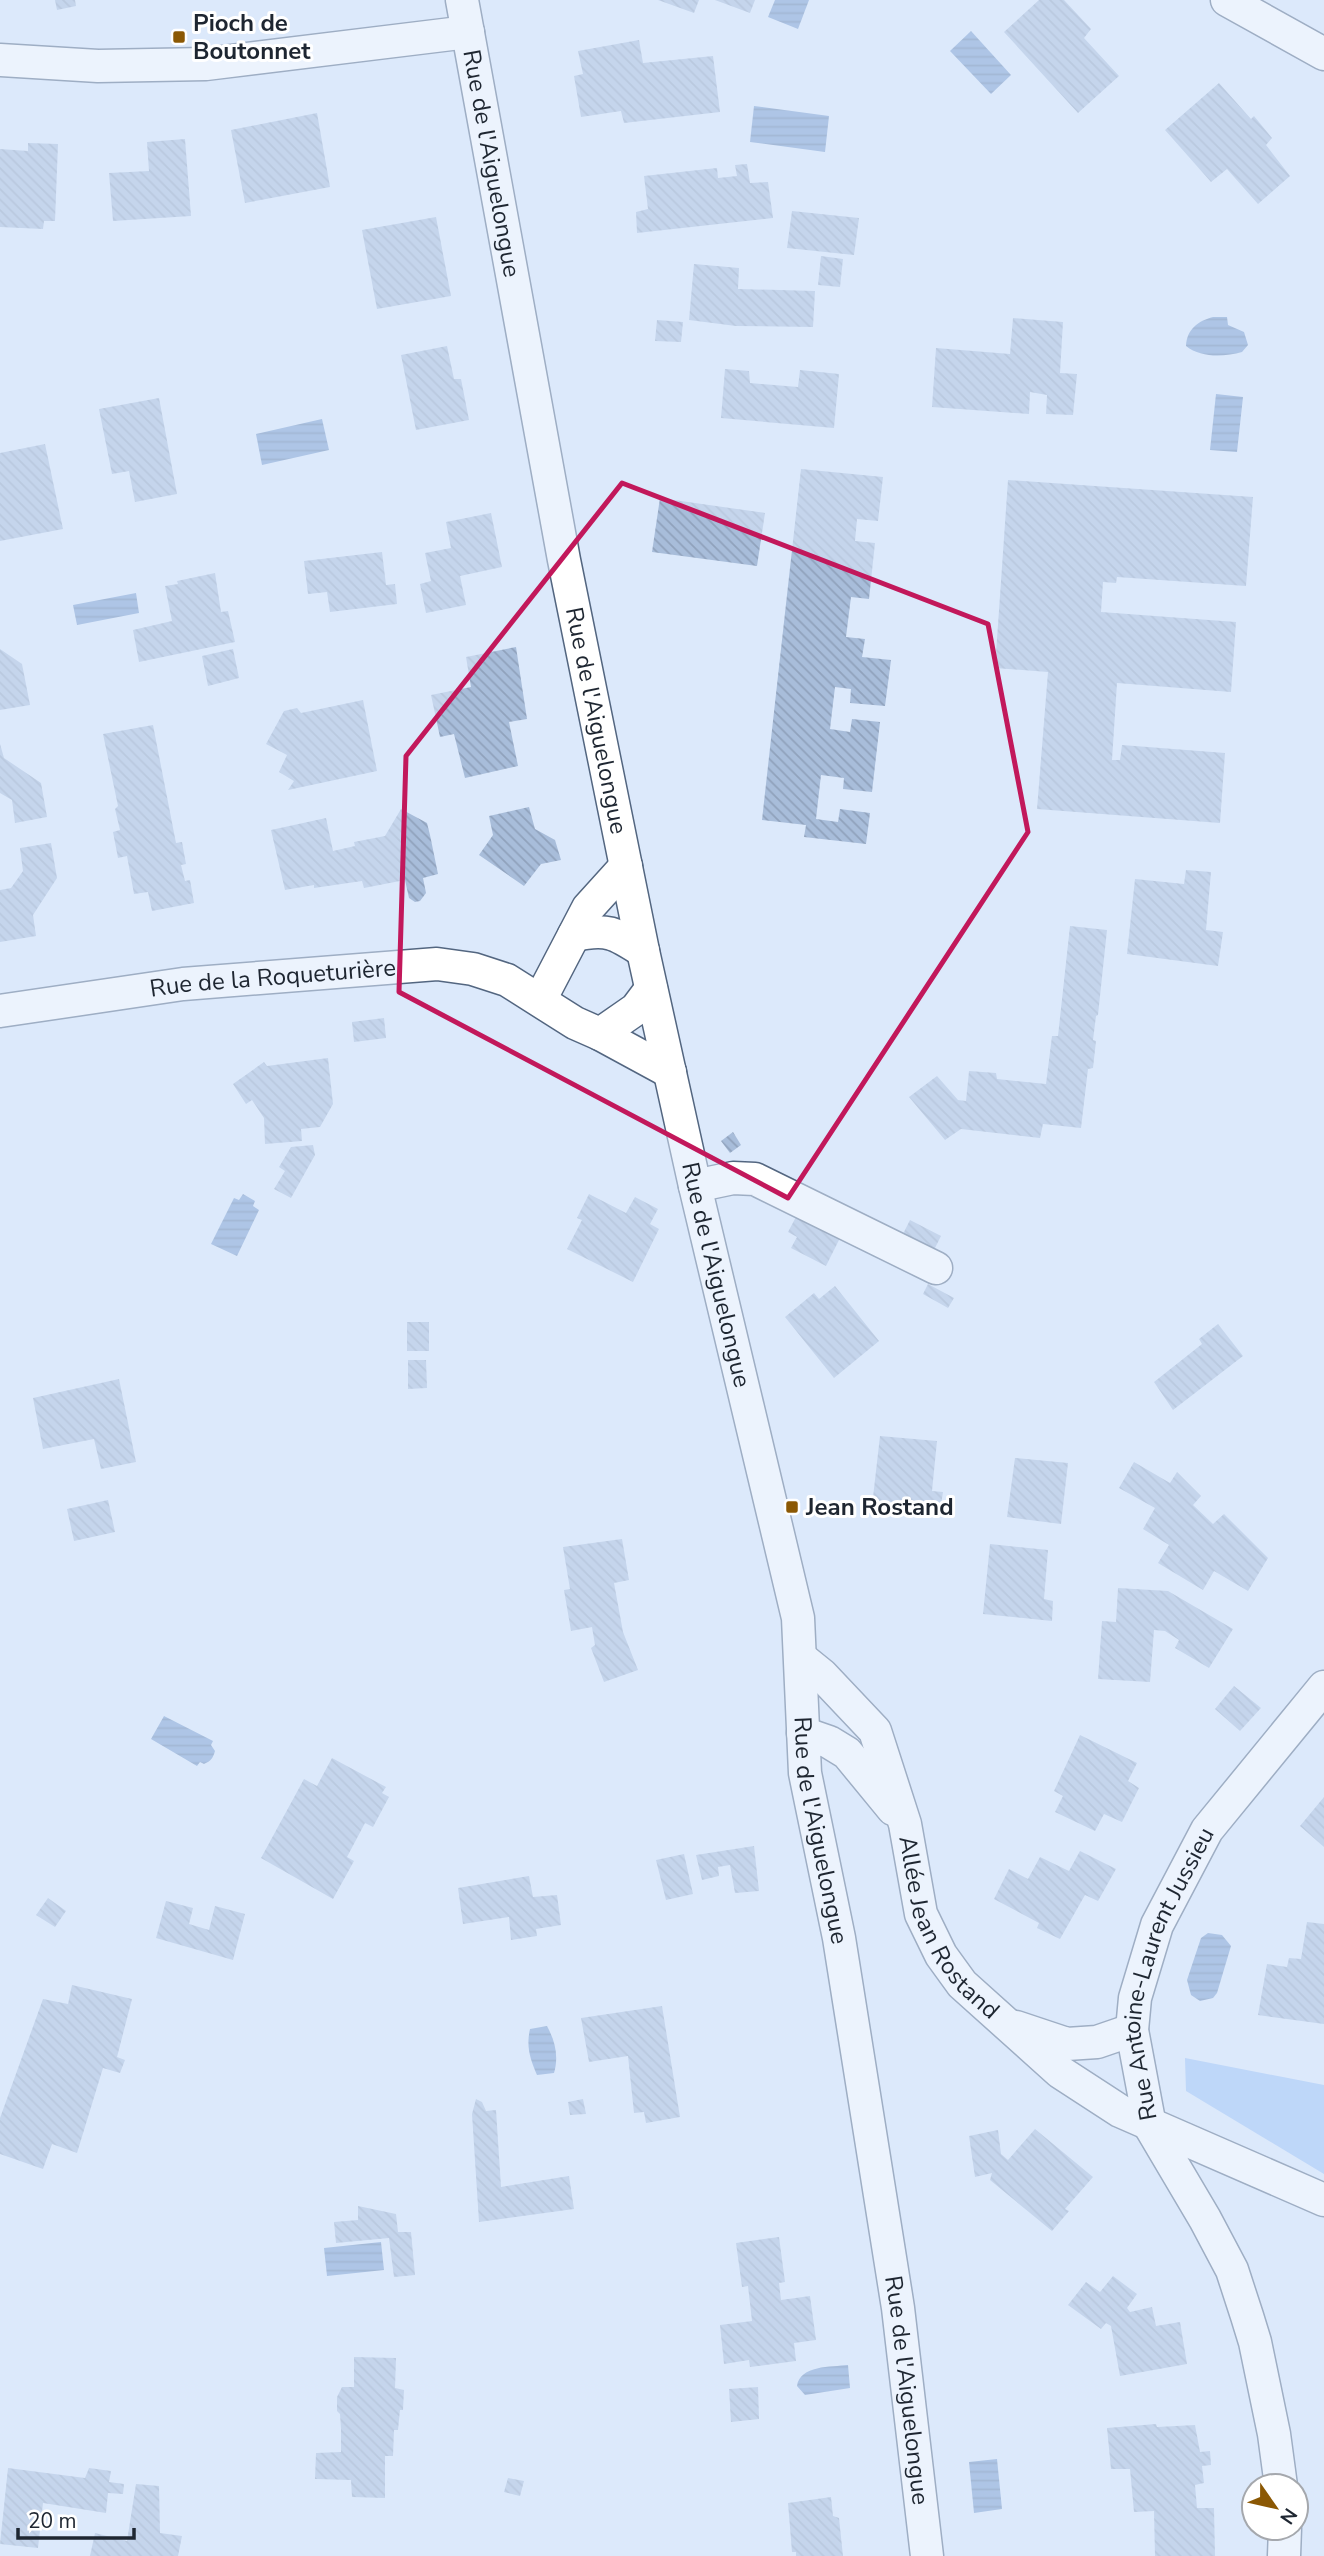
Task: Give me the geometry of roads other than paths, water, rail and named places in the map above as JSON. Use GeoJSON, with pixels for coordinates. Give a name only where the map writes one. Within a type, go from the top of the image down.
{"type":"FeatureCollection","features":[{"type":"Feature","properties":{"kind":"street","name":"Rue de l'Aiguelongue"},"geometry":{"type":"LineString","coordinates":[[462,0],[564,559],[643,951],[695,1186],[798,1618],[805,1773],[839,1938],[898,2308],[927,2556]]}},
{"type":"Feature","properties":{"kind":"street"},"geometry":{"type":"LineString","coordinates":[[1227,0],[1324,54]]}},
{"type":"Feature","properties":{"kind":"street"},"geometry":{"type":"LineString","coordinates":[[0,60],[98,66],[206,64],[468,32]]}},
{"type":"Feature","properties":{"kind":"street"},"geometry":{"type":"LineString","coordinates":[[540,1000],[588,908],[626,866]]}},
{"type":"Feature","properties":{"kind":"street"},"geometry":{"type":"LineString","coordinates":[[574,935],[598,930],[620,936],[643,951]]}},
{"type":"Feature","properties":{"kind":"street","name":"Rue de la Roqueturière"},"geometry":{"type":"LineString","coordinates":[[0,1011],[183,984],[437,964],[473,970],[507,980],[575,1023],[670,1072]]}},
{"type":"Feature","properties":{"kind":"street"},"geometry":{"type":"LineString","coordinates":[[600,1034],[636,1010],[651,989]]}},
{"type":"Feature","properties":{"kind":"street"},"geometry":{"type":"LineString","coordinates":[[695,1186],[733,1178],[755,1179],[936,1268]]}},
{"type":"Feature","properties":{"kind":"street","name":"Allée Jean Rostand"},"geometry":{"type":"LineString","coordinates":[[801,1658],[822,1675],[874,1731],[905,1824],[921,1914],[941,1955],[962,1984],[1060,2072],[1120,2111],[1324,2200]]}},
{"type":"Feature","properties":{"kind":"street","name":"Rue Antoine-Laurent Jussieu"},"geometry":{"type":"LineString","coordinates":[[1278,2472],[1255,2342],[1232,2270],[1150,2126],[1132,2030],[1135,1998],[1157,1926],[1207,1830],[1324,1687]]}},
{"type":"Feature","properties":{"kind":"street","name":"Allée Jean Rostand"},"geometry":{"type":"LineString","coordinates":[[803,1733],[829,1742],[847,1753],[905,1824]]}},
{"type":"Feature","properties":{"kind":"street","name":"Allée Jean Rostand"},"geometry":{"type":"LineString","coordinates":[[1003,2023],[1067,2044],[1097,2042],[1132,2030]]}},
{"type":"Feature","properties":{"kind":"place","name":"Pioch de Boutonnet"},"geometry":{"type":"Point","coordinates":[179,37]}},
{"type":"Feature","properties":{"kind":"place","name":"Jean Rostand"},"geometry":{"type":"Point","coordinates":[792,1507]}}]}
